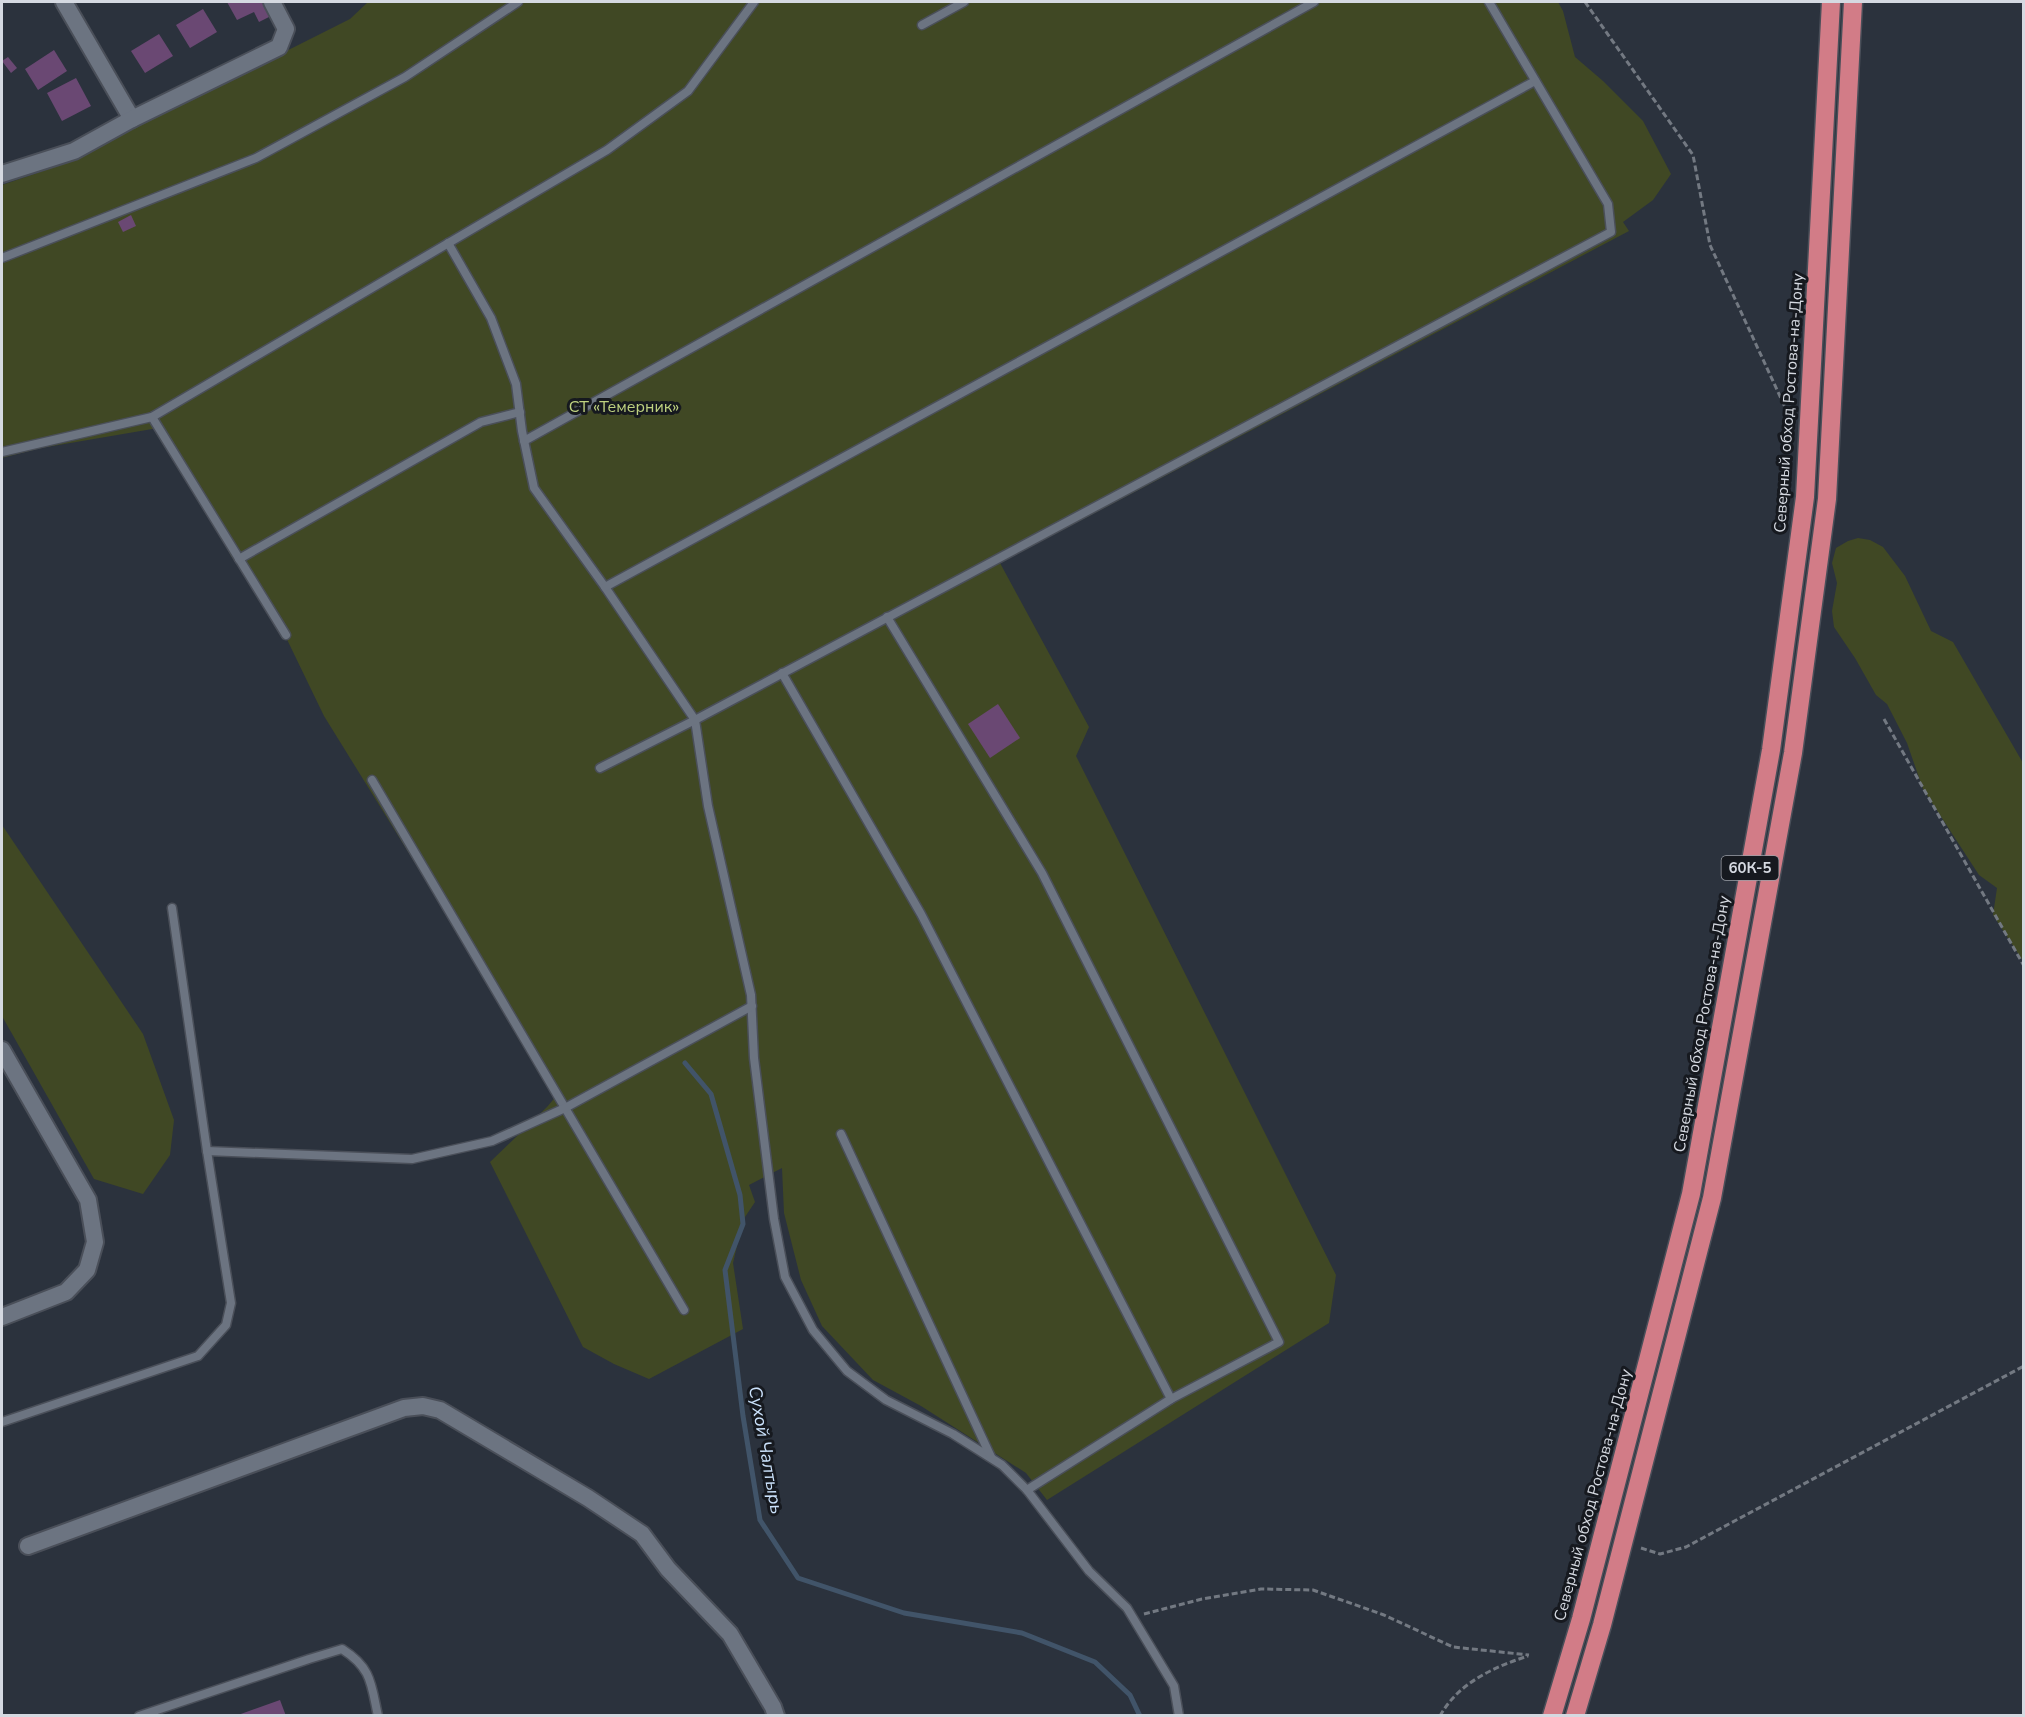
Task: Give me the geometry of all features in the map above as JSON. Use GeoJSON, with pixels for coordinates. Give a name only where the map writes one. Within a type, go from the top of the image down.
{"type":"FeatureCollection","features":[{"type":"Feature","properties":{"kind":"highway","name":"Северный обход Ростова-на-Дону"},"geometry":{"type":"LineString","coordinates":[[1552,1716],[1581,1619],[1691,1194],[1771,750],[1805,497],[1831,2]]}},
{"type":"Feature","properties":{"kind":"highway","name":"60К-5"},"geometry":{"type":"LineString","coordinates":[[1575,1716],[1602,1625],[1712,1198],[1792,753],[1827,499],[1853,2]]}},
{"type":"Feature","properties":{"kind":"street"},"geometry":{"type":"LineString","coordinates":[[64,2],[132,119]]}},
{"type":"Feature","properties":{"kind":"street"},"geometry":{"type":"LineString","coordinates":[[2,174],[74,152],[132,119],[279,48],[286,29],[272,2]]}},
{"type":"Feature","properties":{"kind":"street"},"geometry":{"type":"LineString","coordinates":[[2,1050],[88,1200],[95,1242],[87,1270],[66,1292],[2,1317]]}},
{"type":"Feature","properties":{"kind":"street"},"geometry":{"type":"LineString","coordinates":[[28,1545],[404,1408],[423,1406],[440,1410],[472,1427],[642,1534],[668,1569],[730,1634],[776,1716]]}},
{"type":"Feature","properties":{"kind":"lane"},"geometry":{"type":"LineString","coordinates":[[2,258],[256,158],[405,77],[518,2]]}},
{"type":"Feature","properties":{"kind":"lane"},"geometry":{"type":"LineString","coordinates":[[2,452],[152,417],[607,150],[688,91],[754,2]]}},
{"type":"Feature","properties":{"kind":"lane"},"geometry":{"type":"LineString","coordinates":[[922,25],[964,2]]}},
{"type":"Feature","properties":{"kind":"lane"},"geometry":{"type":"LineString","coordinates":[[524,441],[1314,2]]}},
{"type":"Feature","properties":{"kind":"lane"},"geometry":{"type":"LineString","coordinates":[[600,768],[695,720],[1611,232],[1608,204],[1489,2]]}},
{"type":"Feature","properties":{"kind":"lane"},"geometry":{"type":"LineString","coordinates":[[605,587],[1535,81]]}},
{"type":"Feature","properties":{"kind":"lane"},"geometry":{"type":"LineString","coordinates":[[448,243],[491,318],[516,384],[524,441],[534,488],[605,587],[695,720],[708,806],[751,995],[754,1058],[774,1219],[785,1277],[813,1330],[847,1371],[886,1400],[953,1434],[992,1458],[1027,1490],[1089,1571],[1127,1608],[1174,1686],[1179,1716]]}},
{"type":"Feature","properties":{"kind":"lane"},"geometry":{"type":"LineString","coordinates":[[239,559],[481,422],[520,412]]}},
{"type":"Feature","properties":{"kind":"lane"},"geometry":{"type":"LineString","coordinates":[[152,417],[286,635]]}},
{"type":"Feature","properties":{"kind":"lane"},"geometry":{"type":"LineString","coordinates":[[887,617],[1042,873],[1279,1342],[1171,1399],[1027,1490]]}},
{"type":"Feature","properties":{"kind":"lane"},"geometry":{"type":"LineString","coordinates":[[782,673],[921,914],[1171,1399]]}},
{"type":"Feature","properties":{"kind":"lane"},"geometry":{"type":"LineString","coordinates":[[372,780],[684,1310]]}},
{"type":"Feature","properties":{"kind":"lane"},"geometry":{"type":"LineString","coordinates":[[2,1422],[198,1356],[226,1325],[231,1303],[172,908]]}},
{"type":"Feature","properties":{"kind":"lane"},"geometry":{"type":"LineString","coordinates":[[207,1151],[412,1159],[492,1141],[565,1108],[752,1006]]}},
{"type":"Feature","properties":{"kind":"lane"},"geometry":{"type":"LineString","coordinates":[[841,1134],[992,1458]]}},
{"type":"Feature","properties":{"kind":"lane"},"geometry":{"type":"LineString","coordinates":[[139,1716],[342,1649],[358,1659],[369,1676],[378,1716]]}},
{"type":"Feature","properties":{"kind":"path"},"geometry":{"type":"LineString","coordinates":[[1585,2],[1693,156],[1710,245],[1793,425]]}},
{"type":"Feature","properties":{"kind":"path"},"geometry":{"type":"LineString","coordinates":[[1884,719],[2024,966]]}},
{"type":"Feature","properties":{"kind":"path"},"geometry":{"type":"LineString","coordinates":[[1623,1543],[1660,1554],[1686,1547],[2024,1366]]}},
{"type":"Feature","properties":{"kind":"path"},"geometry":{"type":"LineString","coordinates":[[1133,1617],[1202,1599],[1260,1588],[1313,1590],[1384,1615],[1453,1647],[1529,1655],[1499,1665],[1482,1675],[1449,1700],[1440,1716]]}},
{"type":"Feature","properties":{"kind":"green space","name":"СТ «Темерник»"},"geometry":{"type":"Polygon","coordinates":[[[368,2],[1558,2],[1563,11],[1575,57],[1643,121],[1671,174],[1653,200],[1623,222],[1629,231],[1000,563],[1089,727],[1076,756],[1336,1275],[1329,1323],[1047,1500],[1026,1473],[921,1406],[873,1380],[822,1326],[801,1280],[784,1213],[782,1168],[749,1185],[755,1202],[743,1220],[733,1263],[743,1329],[649,1379],[583,1347],[490,1162],[558,1094],[324,716],[280,625],[231,556],[164,427],[41,448],[2,458],[2,185],[78,159],[143,123],[350,19],[368,2]]]}},
{"type":"Feature","properties":{"kind":"green space"},"geometry":{"type":"Polygon","coordinates":[[[1858,538],[1870,540],[1883,547],[1905,576],[1931,631],[1953,642],[2023,763],[2023,961],[1993,915],[1997,888],[1979,875],[1923,789],[1907,743],[1887,704],[1876,695],[1834,627],[1832,611],[1837,583],[1832,563],[1836,548],[1858,538]]]}},
{"type":"Feature","properties":{"kind":"green space"},"geometry":{"type":"Polygon","coordinates":[[[2,825],[143,1034],[174,1120],[170,1155],[143,1194],[94,1179],[2,1016],[2,825]]]}},
{"type":"Feature","properties":{"kind":"building"},"geometry":{"type":"Polygon","coordinates":[[[227,2],[263,2],[271,16],[259,22],[254,12],[237,20],[227,2]]]}},
{"type":"Feature","properties":{"kind":"building"},"geometry":{"type":"Polygon","coordinates":[[[203,9],[217,32],[190,48],[176,25],[203,9]]]}},
{"type":"Feature","properties":{"kind":"building"},"geometry":{"type":"Polygon","coordinates":[[[159,34],[173,56],[145,73],[131,51],[159,34]]]}},
{"type":"Feature","properties":{"kind":"building"},"geometry":{"type":"Polygon","coordinates":[[[54,50],[67,71],[38,90],[25,69],[54,50]]]}},
{"type":"Feature","properties":{"kind":"building"},"geometry":{"type":"Polygon","coordinates":[[[8,57],[17,68],[11,73],[2,61],[8,57]]]}},
{"type":"Feature","properties":{"kind":"building"},"geometry":{"type":"Polygon","coordinates":[[[76,78],[91,106],[62,121],[47,93],[76,78]]]}},
{"type":"Feature","properties":{"kind":"building"},"geometry":{"type":"Polygon","coordinates":[[[131,215],[136,226],[123,232],[118,222],[131,215]]]}},
{"type":"Feature","properties":{"kind":"building"},"geometry":{"type":"Polygon","coordinates":[[[998,704],[1020,738],[990,758],[968,724],[998,704]]]}},
{"type":"Feature","properties":{"kind":"building"},"geometry":{"type":"Polygon","coordinates":[[[280,1700],[286,1716],[238,1716],[238,1715],[280,1700]]]}},
{"type":"Feature","properties":{"kind":"waterway","name":"Сухой Чалтырь"},"geometry":{"type":"LineString","coordinates":[[685,1063],[711,1094],[740,1195],[743,1224],[725,1270],[743,1416],[760,1520],[798,1578],[904,1613],[1022,1633],[1095,1662],[1130,1695],[1140,1716]]}}]}
